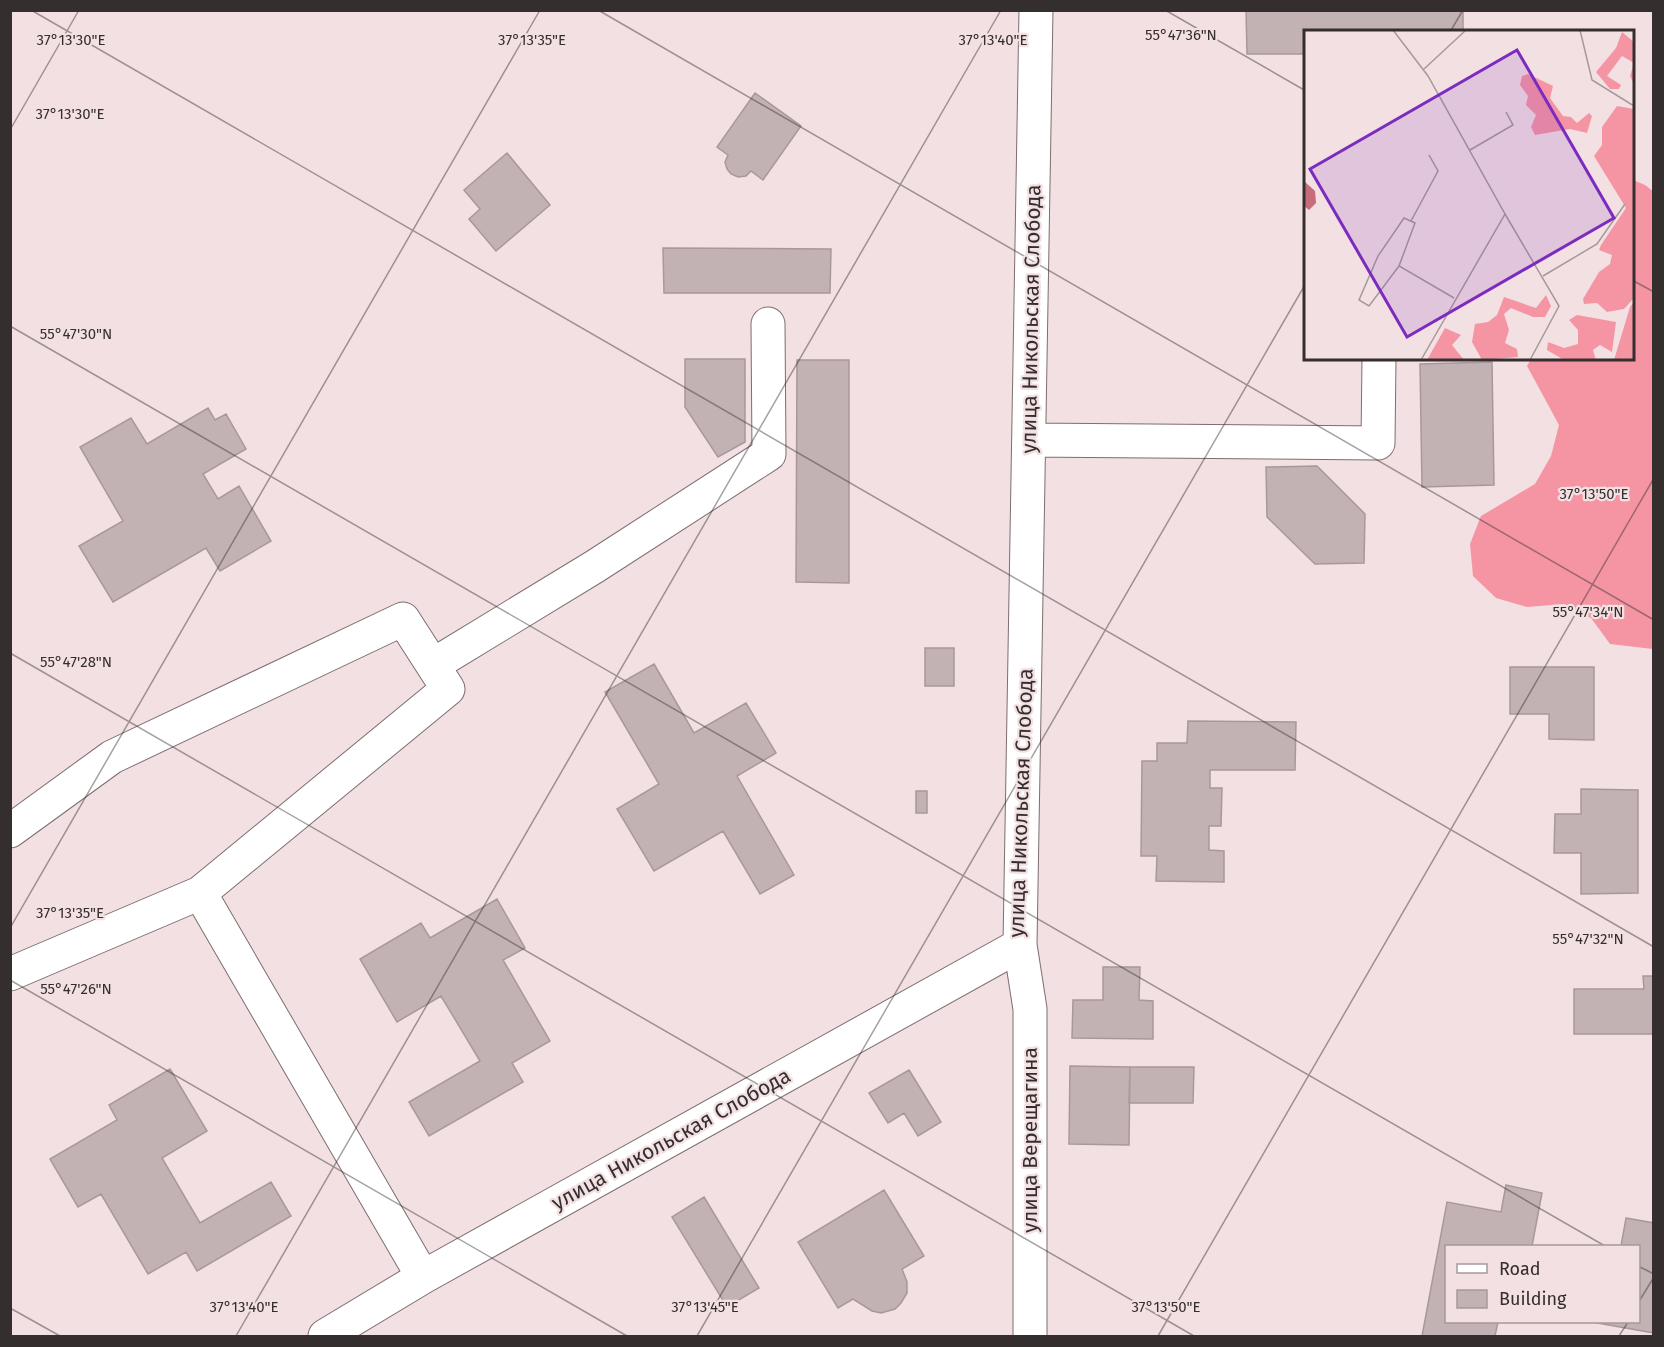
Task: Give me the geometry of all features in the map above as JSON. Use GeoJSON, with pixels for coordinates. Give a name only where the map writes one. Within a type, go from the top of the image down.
{"type":"FeatureCollection","features":[{"type":"Feature","properties":{"kind":"street","name":"улица Никольская Слобода"},"geometry":{"type":"LineString","coordinates":[[325,1336],[423,1276],[1020,945],[1036,10]]}},
{"type":"Feature","properties":{"kind":"street"},"geometry":{"type":"LineString","coordinates":[[433,665],[594,567],[769,454],[768,324]]}},
{"type":"Feature","properties":{"kind":"street"},"geometry":{"type":"LineString","coordinates":[[1029,440],[1378,443],[1379,360]]}},
{"type":"Feature","properties":{"kind":"street"},"geometry":{"type":"LineString","coordinates":[[10,831],[111,757],[403,619],[448,689],[200,893],[10,974]]}},
{"type":"Feature","properties":{"kind":"street"},"geometry":{"type":"LineString","coordinates":[[200,893],[423,1276]]}},
{"type":"Feature","properties":{"kind":"street","name":"улица Верещагина"},"geometry":{"type":"LineString","coordinates":[[1020,945],[1030,1010],[1030,1336]]}},
{"type":"Feature","properties":{"kind":"shaded area"},"geometry":{"type":"Polygon","coordinates":[[[1634,180],[1645,185],[1654,192],[1653,649],[1610,644],[1591,618],[1564,604],[1527,607],[1496,598],[1473,576],[1470,544],[1481,516],[1535,484],[1551,456],[1559,425],[1527,366],[1530,360],[1634,360],[1634,180]]]}},
{"type":"Feature","properties":{"kind":"building"},"geometry":{"type":"Polygon","coordinates":[[[1246,10],[1463,10],[1463,30],[1304,30],[1304,54],[1247,54],[1246,10]]]}},
{"type":"Feature","properties":{"kind":"building"},"geometry":{"type":"Polygon","coordinates":[[[755,93],[801,126],[763,180],[751,171],[746,176],[738,177],[731,174],[725,162],[728,155],[717,147],[755,93]]]}},
{"type":"Feature","properties":{"kind":"building"},"geometry":{"type":"Polygon","coordinates":[[[507,153],[550,205],[496,251],[469,219],[480,209],[464,190],[507,153]]]}},
{"type":"Feature","properties":{"kind":"building"},"geometry":{"type":"Polygon","coordinates":[[[663,248],[831,249],[830,293],[664,293],[663,248]]]}},
{"type":"Feature","properties":{"kind":"building"},"geometry":{"type":"Polygon","coordinates":[[[685,359],[745,359],[745,442],[718,457],[685,407],[685,359]]]}},
{"type":"Feature","properties":{"kind":"building"},"geometry":{"type":"Polygon","coordinates":[[[797,360],[849,360],[849,583],[796,582],[797,360]]]}},
{"type":"Feature","properties":{"kind":"building"},"geometry":{"type":"Polygon","coordinates":[[[1492,362],[1494,485],[1422,487],[1420,364],[1492,362]]]}},
{"type":"Feature","properties":{"kind":"building"},"geometry":{"type":"Polygon","coordinates":[[[208,408],[215,420],[226,414],[246,449],[203,474],[218,499],[239,486],[271,541],[220,571],[206,548],[113,602],[79,546],[123,521],[80,447],[131,418],[147,444],[208,408]]]}},
{"type":"Feature","properties":{"kind":"building"},"geometry":{"type":"Polygon","coordinates":[[[1317,466],[1365,514],[1364,563],[1315,564],[1267,517],[1266,467],[1317,466]]]}},
{"type":"Feature","properties":{"kind":"building"},"geometry":{"type":"Polygon","coordinates":[[[925,648],[954,648],[954,686],[925,686],[925,648]]]}},
{"type":"Feature","properties":{"kind":"building"},"geometry":{"type":"Polygon","coordinates":[[[654,664],[694,733],[746,703],[776,753],[737,776],[794,875],[760,894],[723,831],[654,871],[617,809],[659,784],[605,692],[654,664]]]}},
{"type":"Feature","properties":{"kind":"building"},"geometry":{"type":"Polygon","coordinates":[[[1510,667],[1594,667],[1594,740],[1549,739],[1549,714],[1510,714],[1510,667]]]}},
{"type":"Feature","properties":{"kind":"building"},"geometry":{"type":"Polygon","coordinates":[[[1188,721],[1296,722],[1295,770],[1210,770],[1210,788],[1222,788],[1221,826],[1209,826],[1209,850],[1224,851],[1224,882],[1156,881],[1157,856],[1141,856],[1142,761],[1157,761],[1157,743],[1187,743],[1188,721]]]}},
{"type":"Feature","properties":{"kind":"building"},"geometry":{"type":"Polygon","coordinates":[[[1581,789],[1638,790],[1638,893],[1581,894],[1581,853],[1554,853],[1555,814],[1581,814],[1581,789]]]}},
{"type":"Feature","properties":{"kind":"building"},"geometry":{"type":"Polygon","coordinates":[[[916,791],[927,791],[927,813],[916,813],[916,791]]]}},
{"type":"Feature","properties":{"kind":"building"},"geometry":{"type":"Polygon","coordinates":[[[497,899],[525,948],[503,960],[550,1041],[512,1063],[523,1082],[429,1136],[409,1102],[480,1061],[441,996],[397,1022],[360,959],[421,923],[430,938],[497,899]]]}},
{"type":"Feature","properties":{"kind":"building"},"geometry":{"type":"Polygon","coordinates":[[[1103,967],[1140,967],[1139,1000],[1153,1001],[1153,1039],[1072,1038],[1073,1000],[1103,1000],[1103,967]]]}},
{"type":"Feature","properties":{"kind":"building"},"geometry":{"type":"Polygon","coordinates":[[[1643,976],[1654,976],[1654,1034],[1574,1034],[1574,989],[1644,989],[1643,976]]]}},
{"type":"Feature","properties":{"kind":"building"},"geometry":{"type":"Polygon","coordinates":[[[1070,1066],[1130,1067],[1129,1145],[1069,1144],[1070,1066]]]}},
{"type":"Feature","properties":{"kind":"building"},"geometry":{"type":"Polygon","coordinates":[[[1130,1067],[1194,1067],[1193,1103],[1129,1103],[1130,1067]]]}},
{"type":"Feature","properties":{"kind":"building"},"geometry":{"type":"Polygon","coordinates":[[[170,1069],[207,1131],[162,1158],[200,1223],[271,1182],[291,1216],[197,1271],[186,1252],[148,1274],[101,1194],[78,1207],[50,1159],[117,1120],[109,1105],[170,1069]]]}},
{"type":"Feature","properties":{"kind":"building"},"geometry":{"type":"Polygon","coordinates":[[[909,1070],[941,1122],[918,1136],[904,1113],[888,1123],[869,1093],[909,1070]]]}},
{"type":"Feature","properties":{"kind":"building"},"geometry":{"type":"Polygon","coordinates":[[[1506,1185],[1542,1193],[1532,1245],[1445,1245],[1445,1323],[1498,1323],[1495,1336],[1422,1336],[1447,1202],[1501,1212],[1506,1185]]]}},
{"type":"Feature","properties":{"kind":"building"},"geometry":{"type":"Polygon","coordinates":[[[884,1190],[924,1256],[902,1269],[907,1282],[907,1293],[895,1309],[881,1313],[872,1311],[853,1299],[838,1308],[798,1242],[884,1190]]]}},
{"type":"Feature","properties":{"kind":"building"},"geometry":{"type":"Polygon","coordinates":[[[704,1197],[759,1288],[727,1307],[672,1217],[704,1197]]]}},
{"type":"Feature","properties":{"kind":"building"},"geometry":{"type":"Polygon","coordinates":[[[1626,1218],[1654,1223],[1654,1333],[1598,1323],[1640,1323],[1640,1245],[1621,1245],[1626,1218]]]}}]}
